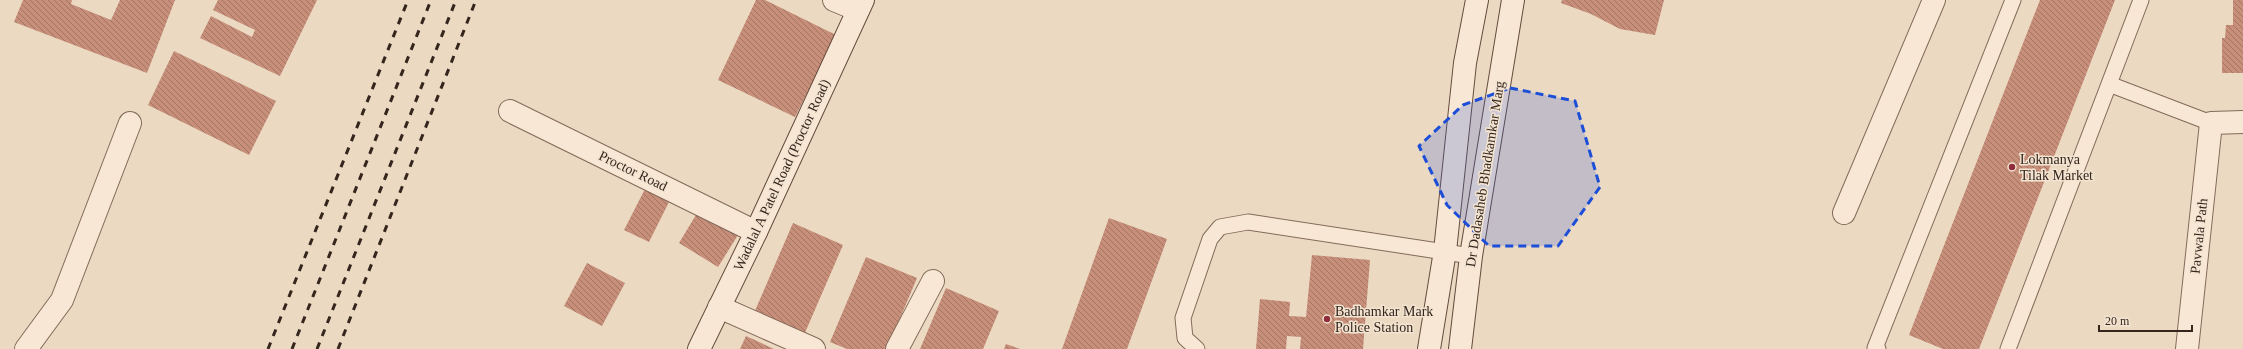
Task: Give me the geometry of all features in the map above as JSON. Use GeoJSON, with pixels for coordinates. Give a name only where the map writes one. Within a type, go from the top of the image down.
{"type":"FeatureCollection","features":[{"type":"Feature","properties":{"kind":"street"},"geometry":{"type":"LineString","coordinates":[[834,0],[860,5]]}},
{"type":"Feature","properties":{"kind":"street","name":"Dr Dadasaheb Bhadkamkar Marg"},"geometry":{"type":"LineString","coordinates":[[1429,349],[1445,251],[1465,63],[1477,0]]}},
{"type":"Feature","properties":{"kind":"street","name":"Dr Dadasaheb Bhadkamkar Marg"},"geometry":{"type":"LineString","coordinates":[[1460,349],[1471,256],[1513,0]]}},
{"type":"Feature","properties":{"kind":"street"},"geometry":{"type":"LineString","coordinates":[[1844,212],[1934,0]]}},
{"type":"Feature","properties":{"kind":"street","name":"Wadalal A Patel Road (Proctor Road)"},"geometry":{"type":"LineString","coordinates":[[699,349],[756,232],[860,5]]}},
{"type":"Feature","properties":{"kind":"street","name":"Proctor Road"},"geometry":{"type":"LineString","coordinates":[[510,111],[756,232]]}},
{"type":"Feature","properties":{"kind":"street"},"geometry":{"type":"LineString","coordinates":[[2211,123],[2243,122]]}},
{"type":"Feature","properties":{"kind":"street"},"geometry":{"type":"LineString","coordinates":[[26,349],[62,300],[130,123]]}},
{"type":"Feature","properties":{"kind":"street","name":"Pavwala Path"},"geometry":{"type":"LineString","coordinates":[[2187,349],[2211,123]]}},
{"type":"Feature","properties":{"kind":"street"},"geometry":{"type":"LineString","coordinates":[[896,349],[933,281]]}},
{"type":"Feature","properties":{"kind":"street"},"geometry":{"type":"LineString","coordinates":[[719,307],[748,318],[814,349]]}},
{"type":"Feature","properties":{"kind":"lane"},"geometry":{"type":"LineString","coordinates":[[1878,349],[1875,348],[2013,0]]}},
{"type":"Feature","properties":{"kind":"lane"},"geometry":{"type":"LineString","coordinates":[[2008,349],[2141,0]]}},
{"type":"Feature","properties":{"kind":"lane"},"geometry":{"type":"LineString","coordinates":[[2109,84],[2211,123]]}},
{"type":"Feature","properties":{"kind":"lane"},"geometry":{"type":"LineString","coordinates":[[1197,349],[1185,338],[1183,318],[1210,239],[1220,227],[1248,222],[1471,256]]}},
{"type":"Feature","properties":{"kind":"highlighted area"},"geometry":{"type":"Polygon","coordinates":[[[1510,88],[1575,101],[1600,187],[1558,246],[1489,246],[1447,205],[1419,146],[1463,105],[1510,88]]]}},
{"type":"Feature","properties":{"kind":"building"},"geometry":{"type":"Polygon","coordinates":[[[23,0],[72,0],[71,4],[111,20],[120,0],[175,0],[147,73],[14,22],[23,0]]]}},
{"type":"Feature","properties":{"kind":"building"},"geometry":{"type":"Polygon","coordinates":[[[218,0],[317,0],[280,76],[200,38],[211,16],[252,37],[255,30],[213,10],[218,0]]]}},
{"type":"Feature","properties":{"kind":"building"},"geometry":{"type":"Polygon","coordinates":[[[756,0],[765,0],[836,35],[795,117],[718,80],[756,0]]]}},
{"type":"Feature","properties":{"kind":"building"},"geometry":{"type":"Polygon","coordinates":[[[1562,0],[1664,0],[1655,35],[1620,29],[1591,14],[1561,3],[1562,0]]]}},
{"type":"Feature","properties":{"kind":"building","name":"Lokmanya Tilak Market"},"geometry":{"type":"Polygon","coordinates":[[[2040,0],[2115,0],[1979,349],[1943,349],[1909,335],[2040,0]]]}},
{"type":"Feature","properties":{"kind":"building"},"geometry":{"type":"Polygon","coordinates":[[[2233,0],[2243,0],[2243,73],[2222,73],[2222,38],[2225,38],[2226,25],[2233,25],[2233,0]]]}},
{"type":"Feature","properties":{"kind":"building"},"geometry":{"type":"Polygon","coordinates":[[[174,51],[276,101],[249,155],[148,105],[174,51]]]}},
{"type":"Feature","properties":{"kind":"building"},"geometry":{"type":"Polygon","coordinates":[[[645,189],[669,202],[649,242],[624,230],[645,189]]]}},
{"type":"Feature","properties":{"kind":"building"},"geometry":{"type":"Polygon","coordinates":[[[699,210],[738,235],[718,267],[679,243],[699,210]]]}},
{"type":"Feature","properties":{"kind":"building"},"geometry":{"type":"Polygon","coordinates":[[[1109,218],[1167,239],[1127,349],[1062,349],[1109,218]]]}},
{"type":"Feature","properties":{"kind":"building"},"geometry":{"type":"Polygon","coordinates":[[[793,223],[843,245],[804,335],[754,313],[793,223]]]}},
{"type":"Feature","properties":{"kind":"building"},"geometry":{"type":"Polygon","coordinates":[[[1312,255],[1370,260],[1363,349],[1300,349],[1301,337],[1287,336],[1286,349],[1256,349],[1260,299],[1290,302],[1289,316],[1306,317],[1312,255]]]}},
{"type":"Feature","properties":{"kind":"building"},"geometry":{"type":"Polygon","coordinates":[[[866,257],[917,278],[887,349],[847,349],[830,342],[866,257]]]}},
{"type":"Feature","properties":{"kind":"building"},"geometry":{"type":"Polygon","coordinates":[[[587,263],[625,283],[602,326],[564,306],[587,263]]]}},
{"type":"Feature","properties":{"kind":"building"},"geometry":{"type":"Polygon","coordinates":[[[946,288],[999,311],[983,349],[920,349],[946,288]]]}},
{"type":"Feature","properties":{"kind":"building"},"geometry":{"type":"Polygon","coordinates":[[[746,336],[774,349],[740,349],[746,336]]]}},
{"type":"Feature","properties":{"kind":"building"},"geometry":{"type":"Polygon","coordinates":[[[1006,344],[1020,349],[1004,349],[1006,344]]]}},
{"type":"Feature","properties":{"kind":"railway"},"geometry":{"type":"LineString","coordinates":[[268,349],[408,0]]}},
{"type":"Feature","properties":{"kind":"railway"},"geometry":{"type":"LineString","coordinates":[[292,349],[431,0]]}},
{"type":"Feature","properties":{"kind":"railway"},"geometry":{"type":"LineString","coordinates":[[317,349],[456,0]]}},
{"type":"Feature","properties":{"kind":"railway"},"geometry":{"type":"LineString","coordinates":[[338,349],[476,0]]}},
{"type":"Feature","properties":{"kind":"place","name":"Lokmanya Tilak Market"},"geometry":{"type":"Point","coordinates":[2012,167]}},
{"type":"Feature","properties":{"kind":"place","name":"Badhamkar Mark Police Station"},"geometry":{"type":"Point","coordinates":[1327,319]}}]}
